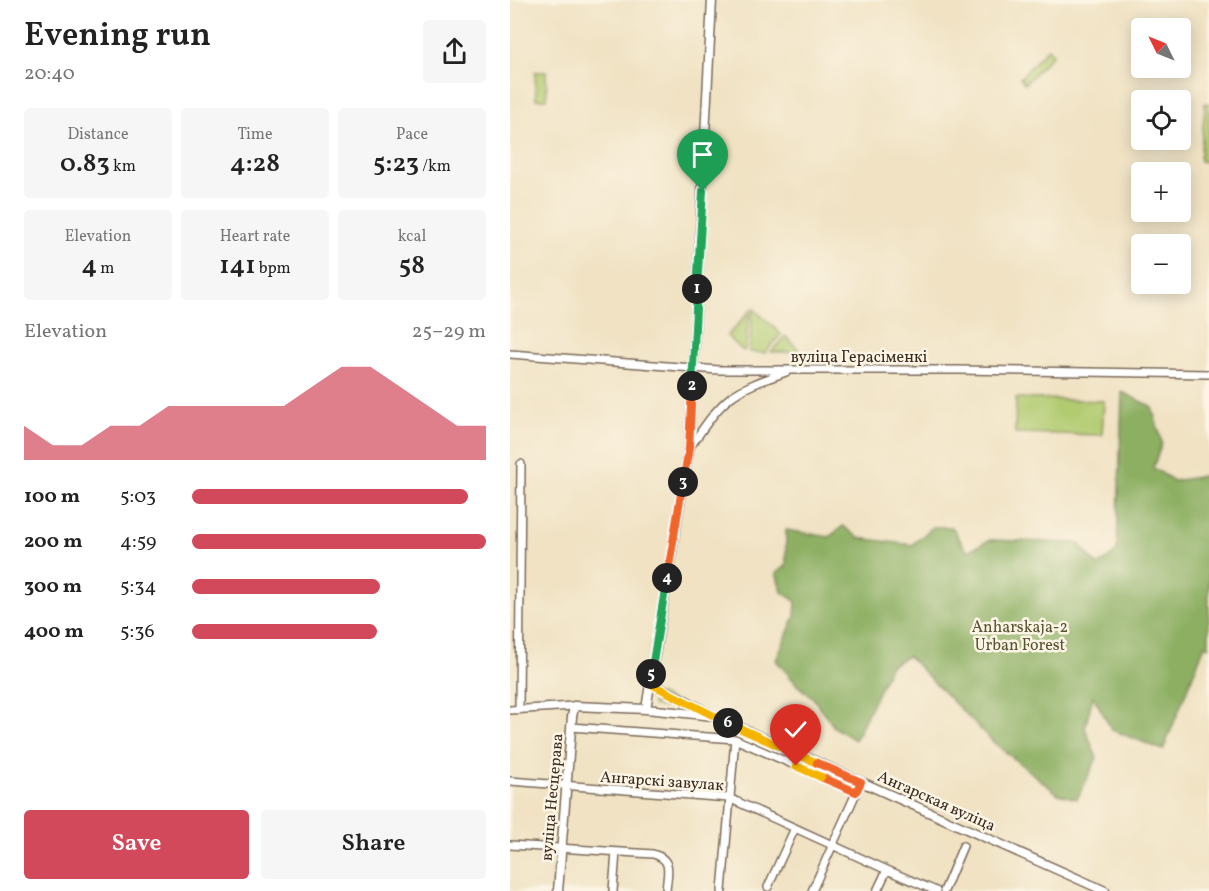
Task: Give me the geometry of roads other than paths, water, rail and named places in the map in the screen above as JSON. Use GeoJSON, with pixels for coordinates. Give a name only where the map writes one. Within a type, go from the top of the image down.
{"type":"FeatureCollection","features":[{"type":"Feature","properties":{"kind":"main road"},"geometry":{"type":"LineString","coordinates":[[646,709],[689,448],[712,0]]}},
{"type":"Feature","properties":{"kind":"main road"},"geometry":{"type":"LineString","coordinates":[[649,683],[714,716]]}},
{"type":"Feature","properties":{"kind":"main road","name":"Ангарская вуліца"},"geometry":{"type":"LineString","coordinates":[[574,706],[646,709],[714,716],[1096,889],[1105,891]]}},
{"type":"Feature","properties":{"kind":"main road","name":"вуліца Несцерава"},"geometry":{"type":"LineString","coordinates":[[558,891],[574,706]]}},
{"type":"Feature","properties":{"kind":"street","name":"вуліца Герасіменкі"},"geometry":{"type":"LineString","coordinates":[[510,354],[693,369],[1209,374]]}},
{"type":"Feature","properties":{"kind":"street"},"geometry":{"type":"LineString","coordinates":[[689,448],[730,398],[746,388],[791,370]]}},
{"type":"Feature","properties":{"kind":"street"},"geometry":{"type":"LineString","coordinates":[[519,710],[521,464]]}},
{"type":"Feature","properties":{"kind":"street","name":"Ангарская вуліца"},"geometry":{"type":"LineString","coordinates":[[510,710],[574,706]]}},
{"type":"Feature","properties":{"kind":"street"},"geometry":{"type":"LineString","coordinates":[[571,727],[735,740],[856,792]]}},
{"type":"Feature","properties":{"kind":"street"},"geometry":{"type":"LineString","coordinates":[[722,891],[735,740]]}},
{"type":"Feature","properties":{"kind":"street","name":"Ангарскі завулак"},"geometry":{"type":"LineString","coordinates":[[510,781],[729,798],[936,891]]}},
{"type":"Feature","properties":{"kind":"street"},"geometry":{"type":"LineString","coordinates":[[812,891],[861,782]]}},
{"type":"Feature","properties":{"kind":"street"},"geometry":{"type":"LineString","coordinates":[[768,887],[795,828]]}},
{"type":"Feature","properties":{"kind":"street"},"geometry":{"type":"LineString","coordinates":[[510,845],[660,856],[666,860],[668,865],[666,891]]}},
{"type":"Feature","properties":{"kind":"street"},"geometry":{"type":"LineString","coordinates":[[944,891],[963,846]]}},
{"type":"Feature","properties":{"kind":"street"},"geometry":{"type":"LineString","coordinates":[[614,891],[616,852]]}},
{"type":"Feature","properties":{"kind":"street"},"geometry":{"type":"LineString","coordinates":[[877,891],[886,870]]}},
{"type":"Feature","properties":{"kind":"park label","name":"Anharskaja-2 Urban Forest"},"geometry":{"type":"Point","coordinates":[1020,635]}}]}
